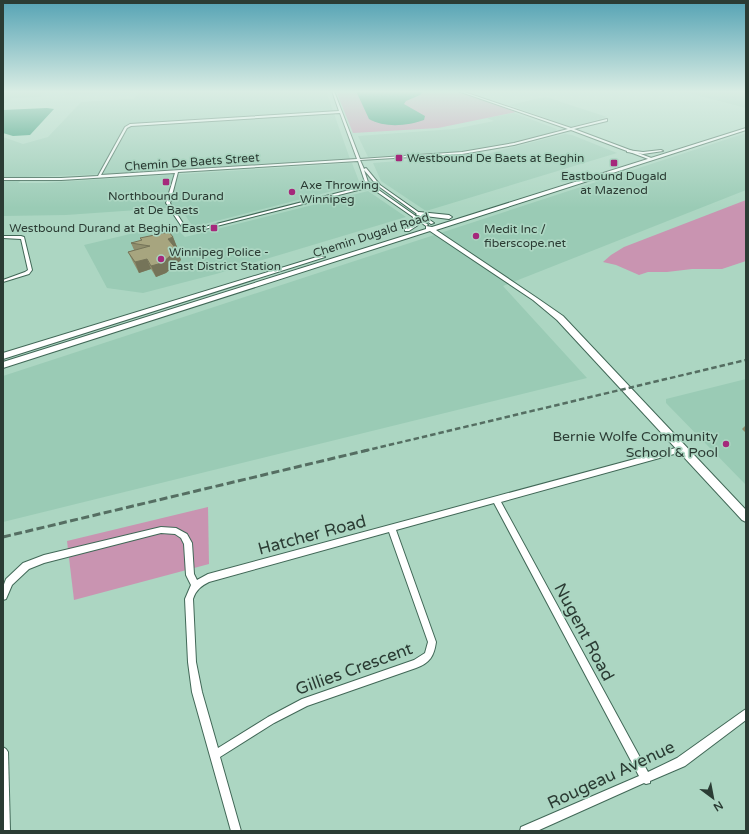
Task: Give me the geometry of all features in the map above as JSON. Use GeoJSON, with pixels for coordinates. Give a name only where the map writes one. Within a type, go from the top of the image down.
{"type":"FeatureCollection","features":[{"type":"Feature","properties":{"kind":"main road","name":"Chemin Dugald Road"},"geometry":{"type":"LineString","coordinates":[[431,226],[450,217],[630,159],[646,158],[661,151],[727,130]]}},
{"type":"Feature","properties":{"kind":"main road","name":"Chemin Dugald Road"},"geometry":{"type":"LineString","coordinates":[[3,356],[431,226],[458,221],[646,158],[743,130]]}},
{"type":"Feature","properties":{"kind":"main road"},"geometry":{"type":"LineString","coordinates":[[630,159],[627,152],[661,151]]}},
{"type":"Feature","properties":{"kind":"main road"},"geometry":{"type":"LineString","coordinates":[[408,233],[415,224],[417,216],[450,217]]}},
{"type":"Feature","properties":{"kind":"main road"},"geometry":{"type":"LineString","coordinates":[[449,238],[448,228],[458,221]]}},
{"type":"Feature","properties":{"kind":"main road"},"geometry":{"type":"LineString","coordinates":[[431,226],[550,310],[578,336],[746,517]]}},
{"type":"Feature","properties":{"kind":"main road","name":"Chemin Dugald Road"},"geometry":{"type":"LineString","coordinates":[[3,365],[408,233]]}},
{"type":"Feature","properties":{"kind":"main road"},"geometry":{"type":"LineString","coordinates":[[408,233],[429,234],[449,238]]}},
{"type":"Feature","properties":{"kind":"street"},"geometry":{"type":"LineString","coordinates":[[99,177],[124,130]]}},
{"type":"Feature","properties":{"kind":"street"},"geometry":{"type":"LineString","coordinates":[[348,130],[363,172],[370,185],[431,226]]}},
{"type":"Feature","properties":{"kind":"street","name":"Chemin De Baets Street"},"geometry":{"type":"LineString","coordinates":[[3,179],[45,180],[99,177],[462,153],[497,147],[564,130]]}},
{"type":"Feature","properties":{"kind":"street"},"geometry":{"type":"LineString","coordinates":[[570,130],[646,158]]}},
{"type":"Feature","properties":{"kind":"street"},"geometry":{"type":"LineString","coordinates":[[362,167],[376,184],[417,216]]}},
{"type":"Feature","properties":{"kind":"street"},"geometry":{"type":"LineString","coordinates":[[177,172],[168,203],[185,229],[193,231],[376,184]]}},
{"type":"Feature","properties":{"kind":"street"},"geometry":{"type":"LineString","coordinates":[[3,237],[23,238],[30,270],[27,273],[3,281]]}},
{"type":"Feature","properties":{"kind":"street","name":"Hatcher Road"},"geometry":{"type":"LineString","coordinates":[[196,585],[208,578],[682,449]]}},
{"type":"Feature","properties":{"kind":"street","name":"Nugent Road"},"geometry":{"type":"LineString","coordinates":[[496,500],[646,779]]}},
{"type":"Feature","properties":{"kind":"street","name":"Gillies Crescent"},"geometry":{"type":"LineString","coordinates":[[215,755],[271,720],[305,702],[416,664],[426,658],[431,652],[432,642],[392,529]]}},
{"type":"Feature","properties":{"kind":"street"},"geometry":{"type":"LineString","coordinates":[[3,596],[9,582],[26,566],[44,559],[161,530],[176,531],[184,536],[188,543],[190,575],[196,585],[191,592],[189,599],[192,662],[197,692],[236,831]]}},
{"type":"Feature","properties":{"kind":"street","name":"Rougeau Avenue"},"geometry":{"type":"LineString","coordinates":[[525,831],[646,779],[681,762],[746,714]]}},
{"type":"Feature","properties":{"kind":"street"},"geometry":{"type":"LineString","coordinates":[[3,752],[5,830]]}},
{"type":"Feature","properties":{"kind":"shaded area"},"geometry":{"type":"Polygon","coordinates":[[[3,130],[35,130],[30,135],[13,136],[3,133],[3,130]]]}},
{"type":"Feature","properties":{"kind":"shaded area"},"geometry":{"type":"Polygon","coordinates":[[[55,130],[340,130],[350,159],[108,174],[25,177],[18,183],[44,183],[352,163],[360,184],[193,227],[180,207],[66,215],[3,216],[3,137],[23,144],[48,137],[55,130]]]}},
{"type":"Feature","properties":{"kind":"shaded area"},"geometry":{"type":"Polygon","coordinates":[[[352,130],[405,130],[353,133],[352,130]]]}},
{"type":"Feature","properties":{"kind":"shaded area"},"geometry":{"type":"Polygon","coordinates":[[[441,130],[556,130],[555,132],[512,143],[478,149],[368,157],[358,136],[441,130]]]}},
{"type":"Feature","properties":{"kind":"shaded area"},"geometry":{"type":"Polygon","coordinates":[[[746,133],[746,190],[503,286],[587,378],[3,522],[3,376],[746,133]]]}},
{"type":"Feature","properties":{"kind":"shaded area"},"geometry":{"type":"Polygon","coordinates":[[[565,134],[572,135],[617,153],[426,211],[381,181],[373,163],[486,154],[565,134]]]}},
{"type":"Feature","properties":{"kind":"shaded area"},"geometry":{"type":"Polygon","coordinates":[[[368,191],[406,217],[216,274],[143,293],[107,288],[84,245],[172,224],[185,237],[368,191]]]}},
{"type":"Feature","properties":{"kind":"shaded area"},"geometry":{"type":"Polygon","coordinates":[[[746,200],[746,261],[722,269],[692,269],[667,272],[648,272],[639,275],[616,265],[603,262],[624,247],[746,200]]]}},
{"type":"Feature","properties":{"kind":"shaded area","name":"Bernie Wolfe Community School & Pool"},"geometry":{"type":"Polygon","coordinates":[[[746,379],[746,485],[666,403],[666,399],[746,379]]]}},
{"type":"Feature","properties":{"kind":"shaded area"},"geometry":{"type":"Polygon","coordinates":[[[208,507],[209,564],[74,600],[67,541],[208,507]]]}},
{"type":"Feature","properties":{"kind":"building"},"geometry":{"type":"Polygon","coordinates":[[[169,232],[173,237],[168,239],[177,250],[162,263],[151,266],[147,259],[135,262],[128,252],[150,246],[131,243],[142,240],[140,238],[169,232]]]}},
{"type":"Feature","properties":{"kind":"railway"},"geometry":{"type":"LineString","coordinates":[[364,451],[746,360]]}},
{"type":"Feature","properties":{"kind":"railway"},"geometry":{"type":"LineString","coordinates":[[3,537],[368,450]]}},
{"type":"Feature","properties":{"kind":"place","name":"Westbound De Baets at Beghin"},"geometry":{"type":"Point","coordinates":[399,158]}},
{"type":"Feature","properties":{"kind":"place","name":"Eastbound Dugald at Mazenod"},"geometry":{"type":"Point","coordinates":[614,163]}},
{"type":"Feature","properties":{"kind":"place","name":"Northbound Durand at De Baets"},"geometry":{"type":"Point","coordinates":[166,182]}},
{"type":"Feature","properties":{"kind":"place","name":"Axe Throwing Winnipeg"},"geometry":{"type":"Point","coordinates":[292,192]}},
{"type":"Feature","properties":{"kind":"place","name":"Westbound Durand at Beghin East"},"geometry":{"type":"Point","coordinates":[214,228]}},
{"type":"Feature","properties":{"kind":"place","name":"Medit Inc / fiberscope.net"},"geometry":{"type":"Point","coordinates":[476,236]}},
{"type":"Feature","properties":{"kind":"place","name":"Winnipeg Police - East District Station"},"geometry":{"type":"Point","coordinates":[161,259]}},
{"type":"Feature","properties":{"kind":"place","name":"Bernie Wolfe Community School & Pool"},"geometry":{"type":"Point","coordinates":[726,444]}}]}
